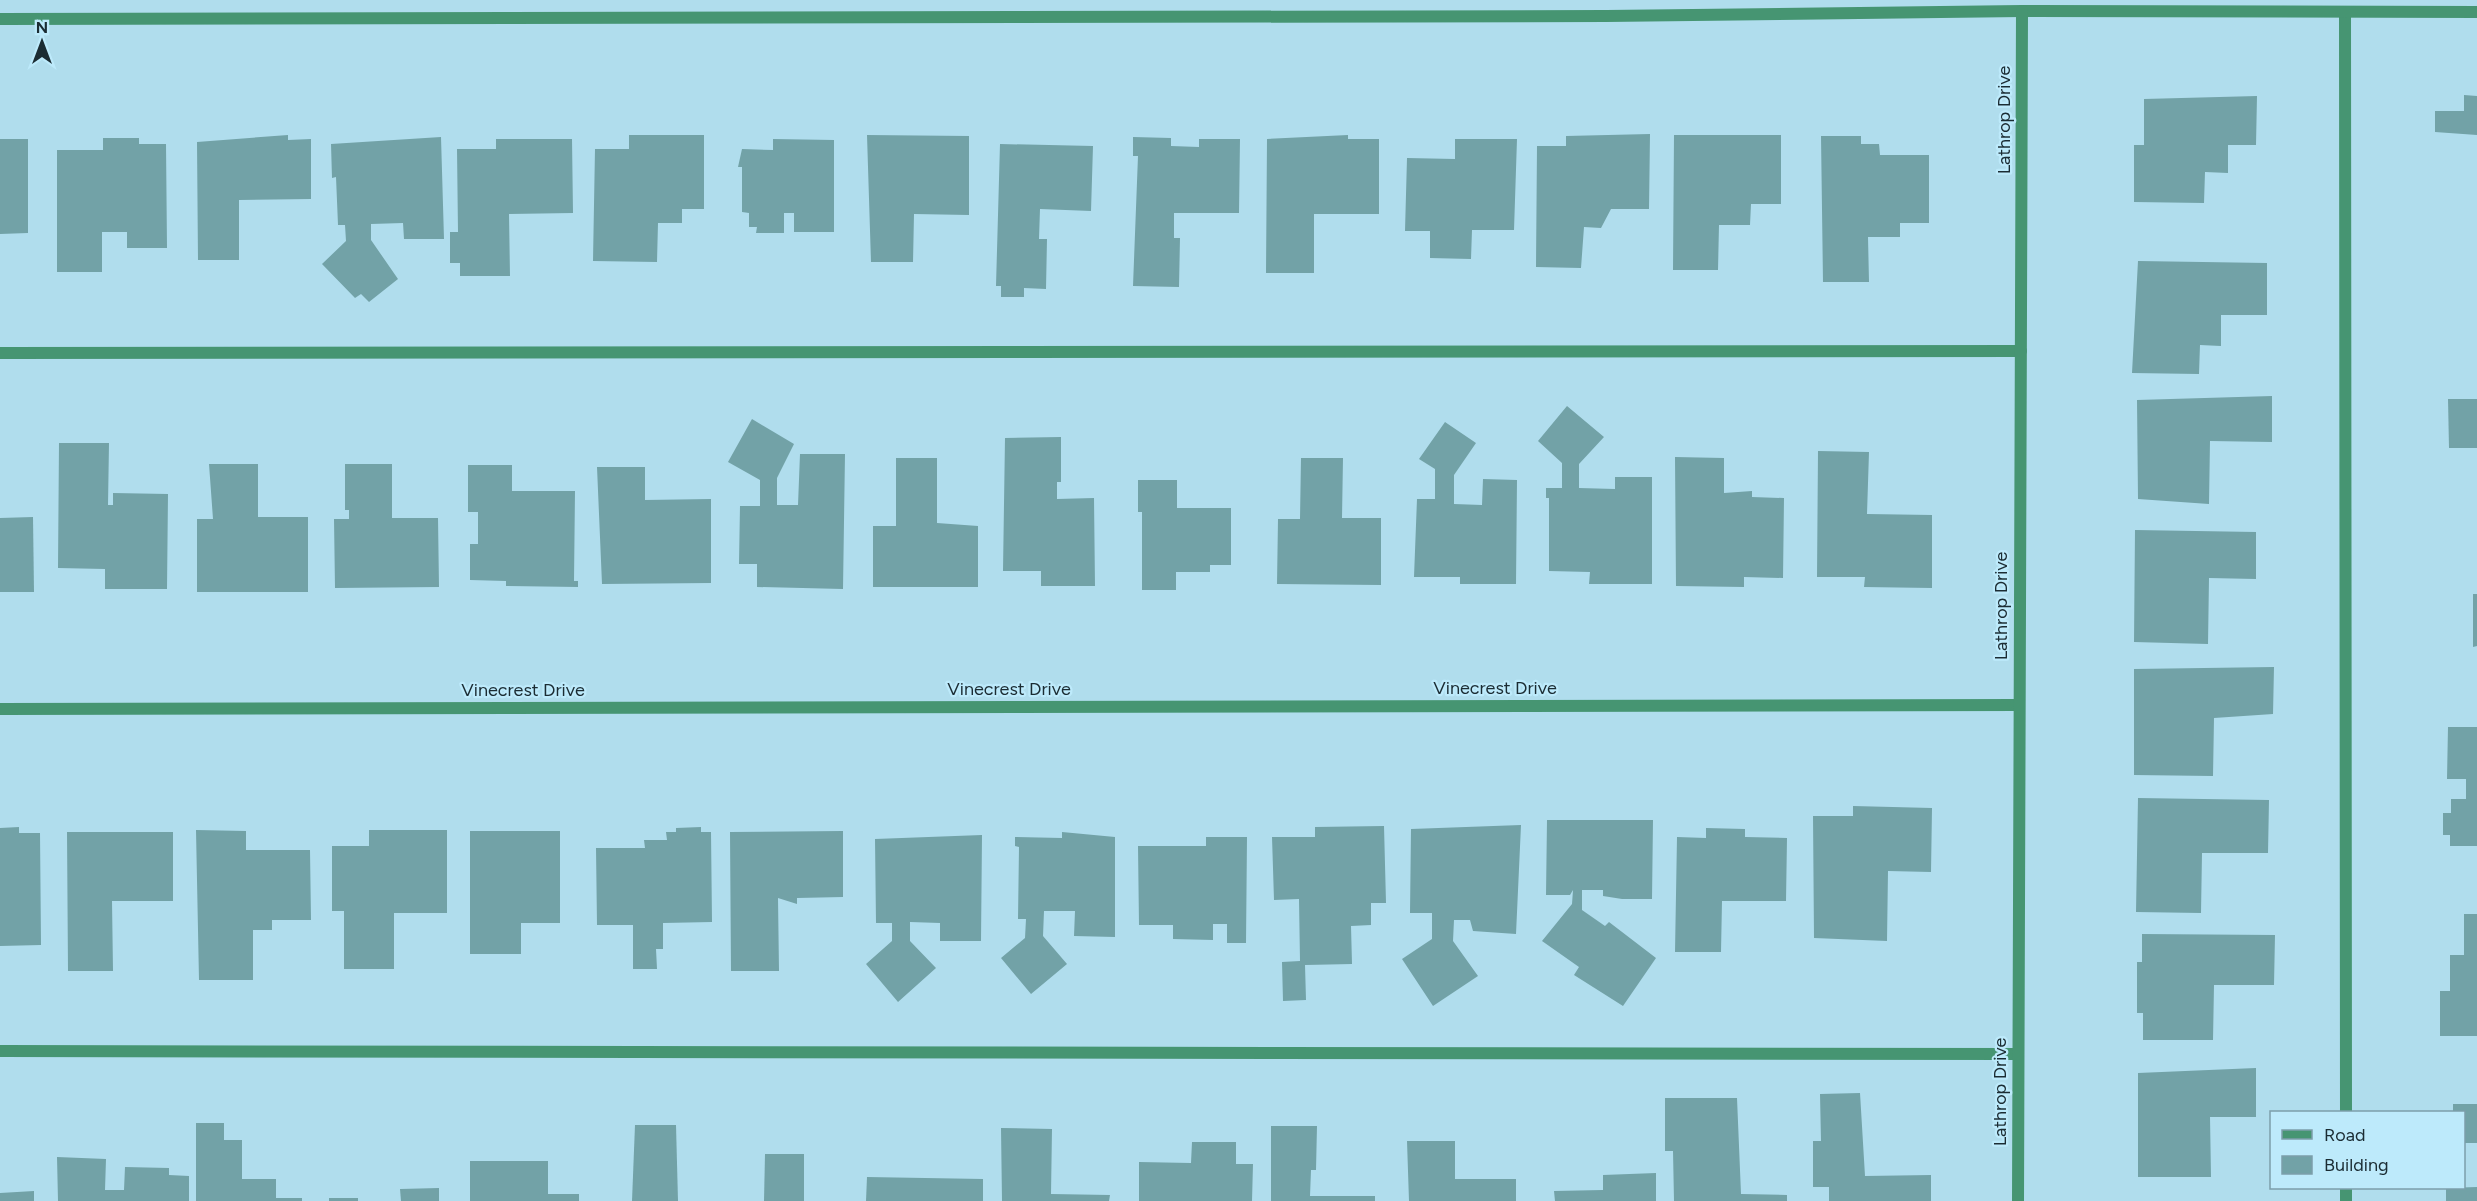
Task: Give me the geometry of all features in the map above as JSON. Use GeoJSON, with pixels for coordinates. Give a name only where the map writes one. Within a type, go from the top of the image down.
{"type":"FeatureCollection","features":[{"type":"Feature","properties":{"kind":"street"},"geometry":{"type":"LineString","coordinates":[[0,19],[1582,16],[2022,11],[2477,12]]}},
{"type":"Feature","properties":{"kind":"street","name":"Lathrop Drive"},"geometry":{"type":"LineString","coordinates":[[2018,1201],[2022,11]]}},
{"type":"Feature","properties":{"kind":"street"},"geometry":{"type":"LineString","coordinates":[[2345,12],[2346,1111]]}},
{"type":"Feature","properties":{"kind":"street"},"geometry":{"type":"LineString","coordinates":[[0,353],[2020,351]]}},
{"type":"Feature","properties":{"kind":"street","name":"Vinecrest Drive"},"geometry":{"type":"LineString","coordinates":[[0,709],[2018,705]]}},
{"type":"Feature","properties":{"kind":"street"},"geometry":{"type":"LineString","coordinates":[[0,1050],[2018,1054]]}},
{"type":"Feature","properties":{"kind":"building"},"geometry":{"type":"Polygon","coordinates":[[[2464,95],[2477,96],[2477,135],[2435,132],[2435,111],[2464,111],[2464,95]]]}},
{"type":"Feature","properties":{"kind":"building"},"geometry":{"type":"Polygon","coordinates":[[[2257,96],[2256,145],[2228,145],[2228,173],[2205,172],[2204,203],[2134,202],[2134,145],[2144,145],[2144,99],[2257,96]]]}},
{"type":"Feature","properties":{"kind":"building"},"geometry":{"type":"Polygon","coordinates":[[[1650,134],[1649,209],[1611,209],[1601,228],[1584,227],[1581,268],[1536,267],[1537,146],[1566,146],[1566,136],[1650,134]]]}},
{"type":"Feature","properties":{"kind":"building"},"geometry":{"type":"Polygon","coordinates":[[[288,135],[288,140],[311,139],[311,199],[239,200],[239,260],[198,260],[197,142],[288,135]]]}},
{"type":"Feature","properties":{"kind":"building"},"geometry":{"type":"Polygon","coordinates":[[[629,135],[704,135],[704,209],[682,209],[682,223],[658,223],[657,262],[593,261],[595,149],[629,149],[629,135]]]}},
{"type":"Feature","properties":{"kind":"building"},"geometry":{"type":"Polygon","coordinates":[[[867,135],[969,136],[969,215],[914,214],[913,262],[871,262],[867,135]]]}},
{"type":"Feature","properties":{"kind":"building"},"geometry":{"type":"Polygon","coordinates":[[[1348,135],[1348,139],[1379,139],[1379,214],[1314,214],[1314,273],[1266,273],[1267,139],[1348,135]]]}},
{"type":"Feature","properties":{"kind":"building"},"geometry":{"type":"Polygon","coordinates":[[[1674,135],[1781,135],[1781,204],[1751,204],[1750,225],[1719,225],[1718,270],[1673,270],[1674,135]]]}},
{"type":"Feature","properties":{"kind":"building"},"geometry":{"type":"Polygon","coordinates":[[[1821,136],[1861,136],[1861,144],[1879,144],[1880,155],[1929,155],[1929,223],[1900,223],[1900,237],[1868,237],[1869,282],[1823,282],[1821,136]]]}},
{"type":"Feature","properties":{"kind":"building"},"geometry":{"type":"Polygon","coordinates":[[[441,137],[444,239],[404,239],[403,223],[371,224],[371,240],[398,279],[369,302],[361,294],[355,298],[322,264],[346,241],[345,225],[338,225],[336,177],[332,178],[331,144],[441,137]]]}},
{"type":"Feature","properties":{"kind":"building"},"geometry":{"type":"Polygon","coordinates":[[[1133,137],[1171,138],[1171,146],[1199,147],[1199,139],[1240,139],[1239,213],[1174,213],[1174,238],[1180,238],[1179,287],[1133,286],[1138,156],[1133,156],[1133,137]]]}},
{"type":"Feature","properties":{"kind":"building"},"geometry":{"type":"Polygon","coordinates":[[[103,138],[139,138],[139,144],[166,144],[167,248],[127,248],[127,232],[102,232],[102,272],[57,272],[57,150],[103,150],[103,138]]]}},
{"type":"Feature","properties":{"kind":"building"},"geometry":{"type":"Polygon","coordinates":[[[0,139],[28,139],[28,233],[0,234],[0,139]]]}},
{"type":"Feature","properties":{"kind":"building"},"geometry":{"type":"Polygon","coordinates":[[[496,139],[572,139],[573,213],[509,214],[510,276],[460,276],[460,263],[450,263],[450,232],[458,232],[457,149],[496,149],[496,139]]]}},
{"type":"Feature","properties":{"kind":"building"},"geometry":{"type":"Polygon","coordinates":[[[773,139],[834,140],[834,232],[794,232],[794,213],[784,213],[784,233],[756,233],[757,227],[749,227],[749,213],[742,212],[742,167],[738,167],[742,149],[773,150],[773,139]]]}},
{"type":"Feature","properties":{"kind":"building"},"geometry":{"type":"Polygon","coordinates":[[[1455,139],[1517,139],[1514,230],[1472,230],[1471,259],[1430,258],[1430,231],[1405,231],[1407,158],[1455,159],[1455,139]]]}},
{"type":"Feature","properties":{"kind":"building"},"geometry":{"type":"Polygon","coordinates":[[[1000,144],[1093,146],[1091,211],[1040,209],[1039,239],[1047,239],[1046,289],[1024,288],[1024,297],[1001,297],[1001,286],[996,286],[1000,144]]]}},
{"type":"Feature","properties":{"kind":"building"},"geometry":{"type":"Polygon","coordinates":[[[2138,261],[2267,263],[2267,315],[2221,315],[2221,346],[2200,345],[2199,374],[2132,373],[2138,261]]]}},
{"type":"Feature","properties":{"kind":"building"},"geometry":{"type":"Polygon","coordinates":[[[2272,396],[2272,442],[2210,441],[2209,504],[2138,499],[2137,400],[2272,396]]]}},
{"type":"Feature","properties":{"kind":"building"},"geometry":{"type":"Polygon","coordinates":[[[2448,399],[2477,399],[2477,448],[2449,448],[2448,399]]]}},
{"type":"Feature","properties":{"kind":"building"},"geometry":{"type":"Polygon","coordinates":[[[1567,406],[1604,437],[1579,464],[1579,488],[1615,489],[1615,477],[1652,477],[1652,584],[1589,584],[1590,572],[1549,571],[1549,498],[1546,498],[1546,488],[1562,488],[1562,463],[1538,441],[1567,406]]]}},
{"type":"Feature","properties":{"kind":"building"},"geometry":{"type":"Polygon","coordinates":[[[752,419],[794,444],[777,478],[777,505],[798,505],[800,454],[845,454],[843,589],[757,587],[757,564],[739,564],[740,506],[760,506],[760,480],[728,462],[752,419]]]}},
{"type":"Feature","properties":{"kind":"building"},"geometry":{"type":"Polygon","coordinates":[[[1445,422],[1476,443],[1454,475],[1454,504],[1482,505],[1483,479],[1517,480],[1516,584],[1460,584],[1460,577],[1414,577],[1417,499],[1435,499],[1435,469],[1419,459],[1445,422]]]}},
{"type":"Feature","properties":{"kind":"building"},"geometry":{"type":"Polygon","coordinates":[[[1061,437],[1061,482],[1057,482],[1057,499],[1094,498],[1095,586],[1041,586],[1041,571],[1003,571],[1005,438],[1061,437]]]}},
{"type":"Feature","properties":{"kind":"building"},"geometry":{"type":"Polygon","coordinates":[[[59,443],[109,443],[108,505],[113,505],[113,493],[168,494],[167,589],[105,589],[105,569],[58,568],[59,443]]]}},
{"type":"Feature","properties":{"kind":"building"},"geometry":{"type":"Polygon","coordinates":[[[1818,451],[1869,452],[1867,514],[1932,515],[1932,588],[1864,587],[1865,577],[1817,577],[1818,451]]]}},
{"type":"Feature","properties":{"kind":"building"},"geometry":{"type":"Polygon","coordinates":[[[1675,457],[1724,458],[1724,493],[1752,491],[1752,497],[1784,498],[1783,578],[1744,577],[1744,587],[1676,586],[1675,457]]]}},
{"type":"Feature","properties":{"kind":"building"},"geometry":{"type":"Polygon","coordinates":[[[896,458],[937,458],[937,523],[978,526],[978,587],[873,587],[873,526],[896,526],[896,458]]]}},
{"type":"Feature","properties":{"kind":"building"},"geometry":{"type":"Polygon","coordinates":[[[1301,458],[1343,458],[1342,518],[1381,518],[1381,585],[1277,584],[1278,519],[1300,519],[1301,458]]]}},
{"type":"Feature","properties":{"kind":"building"},"geometry":{"type":"Polygon","coordinates":[[[209,464],[258,464],[258,517],[308,517],[308,592],[197,592],[197,519],[213,519],[209,464]]]}},
{"type":"Feature","properties":{"kind":"building"},"geometry":{"type":"Polygon","coordinates":[[[345,464],[392,464],[392,518],[438,518],[439,587],[335,588],[334,519],[349,519],[349,510],[345,510],[345,464]]]}},
{"type":"Feature","properties":{"kind":"building"},"geometry":{"type":"Polygon","coordinates":[[[468,465],[512,465],[512,491],[575,491],[574,581],[578,581],[578,587],[506,586],[506,581],[470,580],[470,544],[478,544],[478,512],[468,512],[468,465]]]}},
{"type":"Feature","properties":{"kind":"building"},"geometry":{"type":"Polygon","coordinates":[[[597,467],[645,467],[645,500],[711,499],[711,583],[602,584],[597,467]]]}},
{"type":"Feature","properties":{"kind":"building"},"geometry":{"type":"Polygon","coordinates":[[[1138,480],[1177,480],[1177,508],[1231,508],[1231,565],[1210,565],[1210,572],[1176,572],[1176,590],[1142,590],[1142,512],[1138,512],[1138,480]]]}},
{"type":"Feature","properties":{"kind":"building"},"geometry":{"type":"Polygon","coordinates":[[[33,517],[34,592],[0,592],[0,518],[33,517]]]}},
{"type":"Feature","properties":{"kind":"building"},"geometry":{"type":"Polygon","coordinates":[[[2135,530],[2256,532],[2256,579],[2209,578],[2208,644],[2134,642],[2135,530]]]}},
{"type":"Feature","properties":{"kind":"building"},"geometry":{"type":"Polygon","coordinates":[[[2473,594],[2477,594],[2477,646],[2473,647],[2473,594]]]}},
{"type":"Feature","properties":{"kind":"building"},"geometry":{"type":"Polygon","coordinates":[[[2274,667],[2273,714],[2214,718],[2213,776],[2134,775],[2134,669],[2274,667]]]}},
{"type":"Feature","properties":{"kind":"building"},"geometry":{"type":"Polygon","coordinates":[[[2448,727],[2477,727],[2477,846],[2450,846],[2450,835],[2443,835],[2443,813],[2451,813],[2451,799],[2466,799],[2466,779],[2447,779],[2448,727]]]}},
{"type":"Feature","properties":{"kind":"building"},"geometry":{"type":"Polygon","coordinates":[[[2138,798],[2269,800],[2268,853],[2202,853],[2201,913],[2136,912],[2138,798]]]}},
{"type":"Feature","properties":{"kind":"building"},"geometry":{"type":"Polygon","coordinates":[[[1853,806],[1932,808],[1931,872],[1888,871],[1887,941],[1814,938],[1813,816],[1853,816],[1853,806]]]}},
{"type":"Feature","properties":{"kind":"building"},"geometry":{"type":"Polygon","coordinates":[[[1547,820],[1653,820],[1652,899],[1622,899],[1603,896],[1603,890],[1582,890],[1582,910],[1605,926],[1609,922],[1656,958],[1623,1006],[1574,975],[1579,967],[1542,941],[1572,904],[1573,890],[1570,895],[1546,895],[1547,820]]]}},
{"type":"Feature","properties":{"kind":"building"},"geometry":{"type":"Polygon","coordinates":[[[1521,825],[1516,934],[1473,931],[1470,920],[1454,920],[1453,941],[1478,976],[1433,1006],[1402,959],[1432,939],[1432,913],[1410,913],[1411,829],[1521,825]]]}},
{"type":"Feature","properties":{"kind":"building"},"geometry":{"type":"Polygon","coordinates":[[[1384,826],[1386,903],[1371,903],[1371,925],[1351,926],[1352,964],[1305,965],[1306,1000],[1283,1001],[1282,962],[1300,961],[1299,899],[1274,900],[1272,837],[1315,837],[1315,827],[1384,826]]]}},
{"type":"Feature","properties":{"kind":"building"},"geometry":{"type":"Polygon","coordinates":[[[19,827],[19,833],[40,833],[41,945],[0,946],[0,828],[19,827]]]}},
{"type":"Feature","properties":{"kind":"building"},"geometry":{"type":"Polygon","coordinates":[[[701,827],[701,832],[711,832],[712,922],[663,923],[663,949],[656,949],[657,969],[633,969],[633,925],[597,925],[596,848],[645,848],[644,840],[667,840],[666,832],[676,832],[676,828],[701,827]]]}},
{"type":"Feature","properties":{"kind":"building"},"geometry":{"type":"Polygon","coordinates":[[[1706,828],[1745,829],[1745,837],[1787,838],[1786,901],[1722,901],[1721,952],[1675,952],[1677,837],[1706,838],[1706,828]]]}},
{"type":"Feature","properties":{"kind":"building"},"geometry":{"type":"Polygon","coordinates":[[[196,830],[246,831],[246,850],[310,850],[311,920],[272,920],[272,930],[253,930],[253,980],[199,980],[196,830]]]}},
{"type":"Feature","properties":{"kind":"building"},"geometry":{"type":"Polygon","coordinates":[[[369,830],[447,830],[447,913],[394,913],[394,969],[344,969],[344,911],[332,911],[332,846],[369,846],[369,830]]]}},
{"type":"Feature","properties":{"kind":"building"},"geometry":{"type":"Polygon","coordinates":[[[470,831],[560,831],[560,923],[521,923],[521,954],[470,954],[470,831]]]}},
{"type":"Feature","properties":{"kind":"building"},"geometry":{"type":"Polygon","coordinates":[[[843,831],[843,897],[797,898],[797,904],[778,898],[779,971],[731,971],[730,832],[843,831]]]}},
{"type":"Feature","properties":{"kind":"building"},"geometry":{"type":"Polygon","coordinates":[[[67,832],[173,832],[173,901],[112,901],[113,971],[68,971],[67,832]]]}},
{"type":"Feature","properties":{"kind":"building"},"geometry":{"type":"Polygon","coordinates":[[[1062,832],[1115,837],[1115,937],[1074,936],[1075,911],[1044,911],[1043,936],[1067,964],[1031,994],[1001,958],[1025,938],[1026,919],[1018,919],[1019,847],[1015,846],[1015,837],[1062,838],[1062,832]]]}},
{"type":"Feature","properties":{"kind":"building"},"geometry":{"type":"Polygon","coordinates":[[[982,835],[981,941],[940,941],[940,923],[910,922],[910,941],[936,968],[898,1002],[866,964],[892,941],[892,923],[876,923],[875,839],[982,835]]]}},
{"type":"Feature","properties":{"kind":"building"},"geometry":{"type":"Polygon","coordinates":[[[1206,837],[1247,837],[1246,943],[1227,943],[1227,924],[1213,924],[1213,940],[1173,939],[1173,925],[1139,925],[1138,846],[1206,846],[1206,837]]]}},
{"type":"Feature","properties":{"kind":"building"},"geometry":{"type":"Polygon","coordinates":[[[2464,914],[2477,914],[2477,1036],[2440,1036],[2440,991],[2450,991],[2450,955],[2464,955],[2464,914]]]}},
{"type":"Feature","properties":{"kind":"building"},"geometry":{"type":"Polygon","coordinates":[[[2142,934],[2275,935],[2274,985],[2214,985],[2213,1040],[2143,1040],[2143,1013],[2137,1013],[2137,962],[2142,962],[2142,934]]]}},
{"type":"Feature","properties":{"kind":"building"},"geometry":{"type":"Polygon","coordinates":[[[2256,1068],[2256,1117],[2210,1117],[2211,1177],[2138,1177],[2138,1073],[2256,1068]]]}},
{"type":"Feature","properties":{"kind":"building"},"geometry":{"type":"Polygon","coordinates":[[[1860,1093],[1865,1176],[1931,1175],[1931,1201],[1829,1201],[1829,1187],[1813,1187],[1813,1141],[1821,1141],[1820,1094],[1860,1093]]]}},
{"type":"Feature","properties":{"kind":"building"},"geometry":{"type":"Polygon","coordinates":[[[1665,1098],[1737,1098],[1741,1194],[1787,1195],[1787,1201],[1674,1201],[1673,1151],[1665,1151],[1665,1098]]]}},
{"type":"Feature","properties":{"kind":"building"},"geometry":{"type":"Polygon","coordinates":[[[2453,1104],[2477,1104],[2477,1143],[2465,1143],[2465,1111],[2453,1111],[2453,1104]]]}},
{"type":"Feature","properties":{"kind":"building"},"geometry":{"type":"Polygon","coordinates":[[[196,1123],[224,1123],[224,1140],[242,1140],[242,1179],[276,1179],[276,1198],[302,1198],[302,1201],[196,1201],[196,1123]]]}},
{"type":"Feature","properties":{"kind":"building"},"geometry":{"type":"Polygon","coordinates":[[[635,1125],[676,1125],[678,1201],[632,1201],[635,1125]]]}},
{"type":"Feature","properties":{"kind":"building"},"geometry":{"type":"Polygon","coordinates":[[[1271,1126],[1317,1126],[1316,1170],[1311,1170],[1310,1196],[1375,1196],[1375,1201],[1271,1201],[1271,1126]]]}},
{"type":"Feature","properties":{"kind":"building"},"geometry":{"type":"Polygon","coordinates":[[[1001,1128],[1052,1129],[1051,1194],[1110,1195],[1109,1201],[1002,1201],[1001,1128]]]}},
{"type":"Feature","properties":{"kind":"building"},"geometry":{"type":"Polygon","coordinates":[[[1407,1141],[1455,1141],[1455,1179],[1516,1179],[1516,1201],[1409,1201],[1407,1141]]]}},
{"type":"Feature","properties":{"kind":"building"},"geometry":{"type":"Polygon","coordinates":[[[1192,1142],[1236,1142],[1236,1164],[1253,1164],[1252,1201],[1139,1201],[1139,1162],[1191,1163],[1192,1142]]]}},
{"type":"Feature","properties":{"kind":"building"},"geometry":{"type":"Polygon","coordinates":[[[765,1154],[804,1154],[804,1201],[764,1201],[765,1154]]]}},
{"type":"Feature","properties":{"kind":"building"},"geometry":{"type":"Polygon","coordinates":[[[57,1157],[106,1159],[105,1190],[124,1190],[125,1167],[169,1168],[169,1175],[189,1176],[189,1201],[58,1201],[57,1157]]]}},
{"type":"Feature","properties":{"kind":"building"},"geometry":{"type":"Polygon","coordinates":[[[470,1161],[548,1161],[548,1194],[579,1194],[579,1201],[470,1201],[470,1161]]]}},
{"type":"Feature","properties":{"kind":"building"},"geometry":{"type":"Polygon","coordinates":[[[1656,1173],[1656,1201],[1555,1201],[1554,1191],[1603,1190],[1603,1175],[1656,1173]]]}},
{"type":"Feature","properties":{"kind":"building"},"geometry":{"type":"Polygon","coordinates":[[[867,1177],[983,1179],[983,1201],[866,1201],[867,1177]]]}},
{"type":"Feature","properties":{"kind":"building"},"geometry":{"type":"Polygon","coordinates":[[[2477,1187],[2477,1201],[2446,1201],[2446,1189],[2477,1187]]]}},
{"type":"Feature","properties":{"kind":"building"},"geometry":{"type":"Polygon","coordinates":[[[439,1188],[439,1201],[401,1201],[400,1189],[439,1188]]]}},
{"type":"Feature","properties":{"kind":"building"},"geometry":{"type":"Polygon","coordinates":[[[34,1191],[34,1201],[0,1201],[0,1193],[34,1191]]]}},
{"type":"Feature","properties":{"kind":"building"},"geometry":{"type":"Polygon","coordinates":[[[329,1198],[358,1198],[358,1201],[329,1201],[329,1198]]]}}]}
